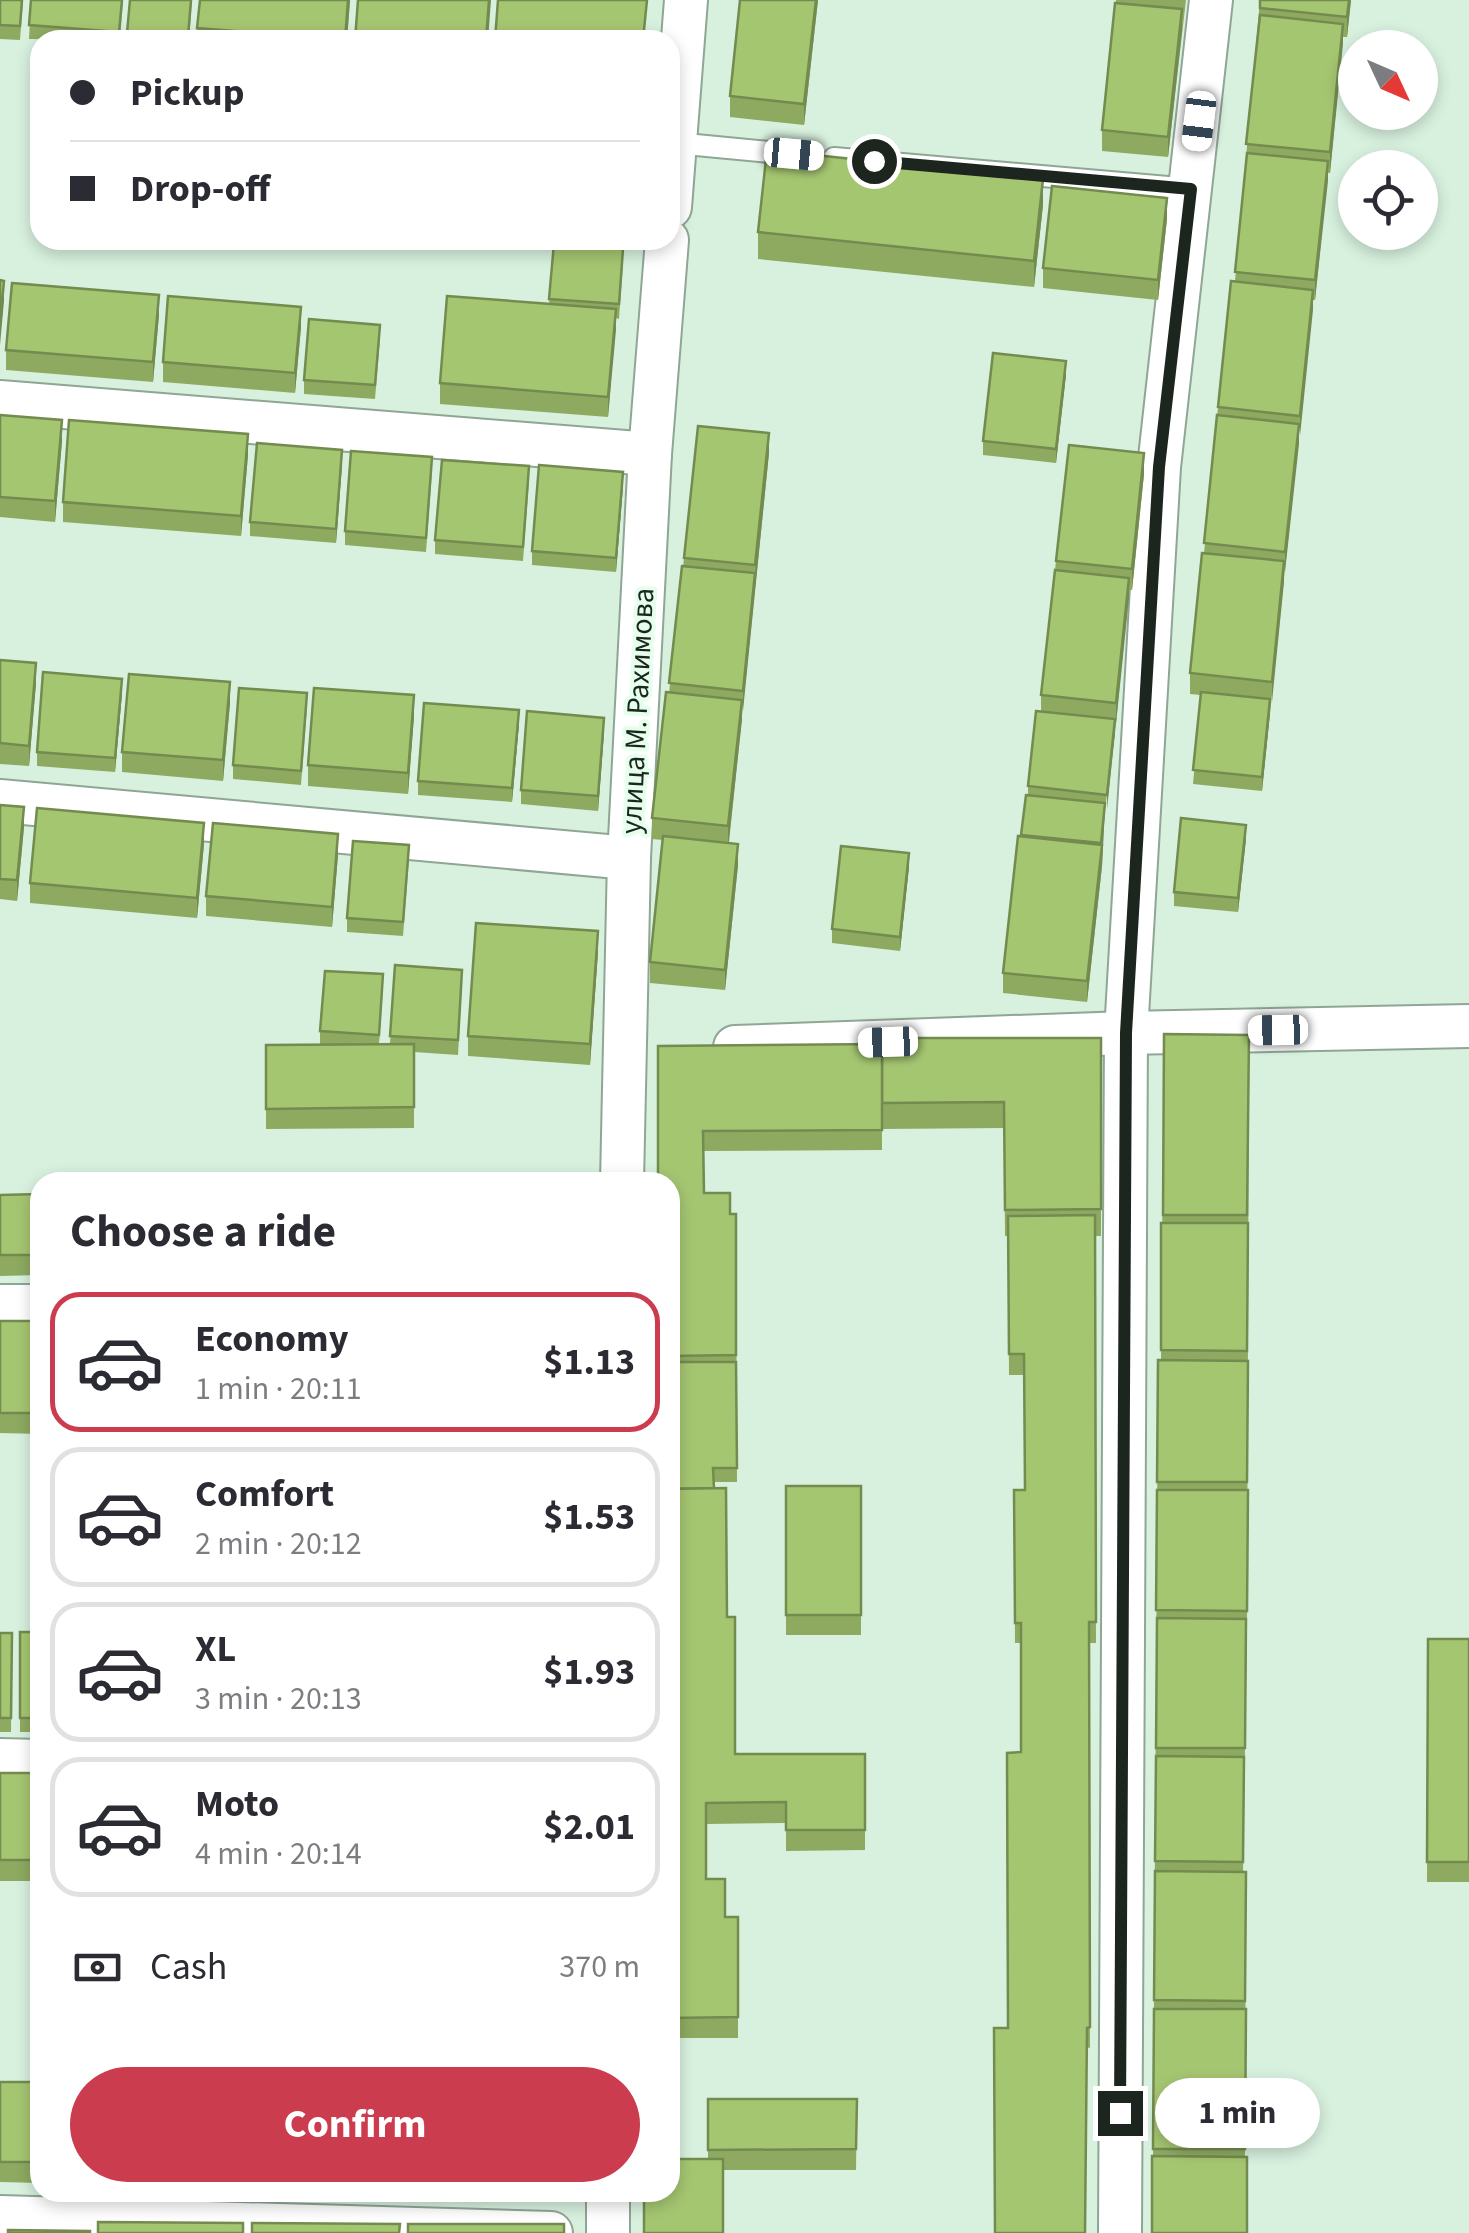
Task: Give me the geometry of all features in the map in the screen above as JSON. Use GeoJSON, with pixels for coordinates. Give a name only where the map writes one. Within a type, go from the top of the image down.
{"type":"FeatureCollection","features":[{"type":"Feature","properties":{"kind":"street"},"geometry":{"type":"LineString","coordinates":[[680,78],[686,0]]}},
{"type":"Feature","properties":{"kind":"street"},"geometry":{"type":"LineString","coordinates":[[1120,2233],[1126,1033],[1159,467],[1211,0]]}},
{"type":"Feature","properties":{"kind":"street","name":"улица М. Рахимова"},"geometry":{"type":"LineString","coordinates":[[622,1172],[628,858],[650,454],[667,250]]}},
{"type":"Feature","properties":{"kind":"street"},"geometry":{"type":"LineString","coordinates":[[0,402],[650,454]]}},
{"type":"Feature","properties":{"kind":"street"},"geometry":{"type":"LineString","coordinates":[[0,801],[628,858]]}},
{"type":"Feature","properties":{"kind":"street"},"geometry":{"type":"LineString","coordinates":[[730,1047],[1469,1026]]}},
{"type":"Feature","properties":{"kind":"street"},"geometry":{"type":"LineString","coordinates":[[0,1306],[30,1306]]}},
{"type":"Feature","properties":{"kind":"street"},"geometry":{"type":"LineString","coordinates":[[0,1760],[30,1761]]}},
{"type":"Feature","properties":{"kind":"street"},"geometry":{"type":"LineString","coordinates":[[608,2202],[608,2233]]}},
{"type":"Feature","properties":{"kind":"street"},"geometry":{"type":"LineString","coordinates":[[0,2217],[551,2233]]}},
{"type":"Feature","properties":{"kind":"lane"},"geometry":{"type":"LineString","coordinates":[[680,143],[1191,189]]}},
{"type":"Feature","properties":{"kind":"building"},"geometry":{"type":"Polygon","coordinates":[[[0,0],[22,0],[20,26],[0,25],[0,0]]]}},
{"type":"Feature","properties":{"kind":"building"},"geometry":{"type":"Polygon","coordinates":[[[31,0],[122,0],[119,30],[29,25],[31,0]]]}},
{"type":"Feature","properties":{"kind":"building"},"geometry":{"type":"Polygon","coordinates":[[[130,0],[191,0],[189,30],[127,30],[130,0]]]}},
{"type":"Feature","properties":{"kind":"building"},"geometry":{"type":"Polygon","coordinates":[[[200,0],[348,0],[346,30],[197,28],[200,0]]]}},
{"type":"Feature","properties":{"kind":"building"},"geometry":{"type":"Polygon","coordinates":[[[358,0],[489,0],[487,30],[356,30],[358,0]]]}},
{"type":"Feature","properties":{"kind":"building"},"geometry":{"type":"Polygon","coordinates":[[[498,0],[647,0],[644,30],[496,30],[498,0]]]}},
{"type":"Feature","properties":{"kind":"building"},"geometry":{"type":"Polygon","coordinates":[[[740,0],[816,0],[804,104],[730,96],[740,0]]]}},
{"type":"Feature","properties":{"kind":"building"},"geometry":{"type":"Polygon","coordinates":[[[1260,0],[1349,0],[1347,17],[1260,8],[1260,0]]]}},
{"type":"Feature","properties":{"kind":"building"},"geometry":{"type":"Polygon","coordinates":[[[1115,3],[1182,9],[1168,137],[1102,130],[1115,3]]]}},
{"type":"Feature","properties":{"kind":"building"},"geometry":{"type":"Polygon","coordinates":[[[1260,15],[1343,24],[1342,30],[1338,30],[1330,152],[1246,144],[1260,15]]]}},
{"type":"Feature","properties":{"kind":"building"},"geometry":{"type":"Polygon","coordinates":[[[767,150],[1043,179],[1034,261],[758,232],[767,150]]]}},
{"type":"Feature","properties":{"kind":"building"},"geometry":{"type":"Polygon","coordinates":[[[1247,153],[1328,161],[1315,280],[1235,272],[1247,153]]]}},
{"type":"Feature","properties":{"kind":"building"},"geometry":{"type":"Polygon","coordinates":[[[1052,186],[1167,198],[1158,280],[1043,268],[1052,186]]]}},
{"type":"Feature","properties":{"kind":"building"},"geometry":{"type":"Polygon","coordinates":[[[553,250],[623,250],[619,304],[549,299],[553,250]]]}},
{"type":"Feature","properties":{"kind":"building"},"geometry":{"type":"Polygon","coordinates":[[[0,280],[4,281],[0,325],[0,280]]]}},
{"type":"Feature","properties":{"kind":"building"},"geometry":{"type":"Polygon","coordinates":[[[1231,281],[1313,290],[1300,416],[1218,407],[1231,281]]]}},
{"type":"Feature","properties":{"kind":"building"},"geometry":{"type":"Polygon","coordinates":[[[12,283],[159,295],[153,362],[6,350],[12,283]]]}},
{"type":"Feature","properties":{"kind":"building"},"geometry":{"type":"Polygon","coordinates":[[[168,296],[301,307],[295,373],[163,362],[168,296]]]}},
{"type":"Feature","properties":{"kind":"building"},"geometry":{"type":"Polygon","coordinates":[[[447,296],[616,309],[608,397],[440,383],[447,296]]]}},
{"type":"Feature","properties":{"kind":"building"},"geometry":{"type":"Polygon","coordinates":[[[309,319],[380,325],[375,385],[304,380],[309,319]]]}},
{"type":"Feature","properties":{"kind":"building"},"geometry":{"type":"Polygon","coordinates":[[[993,353],[1066,361],[1056,449],[983,441],[993,353]]]}},
{"type":"Feature","properties":{"kind":"building"},"geometry":{"type":"Polygon","coordinates":[[[0,415],[62,420],[55,501],[0,497],[0,415]]]}},
{"type":"Feature","properties":{"kind":"building"},"geometry":{"type":"Polygon","coordinates":[[[1217,415],[1299,424],[1285,552],[1204,543],[1217,415]]]}},
{"type":"Feature","properties":{"kind":"building"},"geometry":{"type":"Polygon","coordinates":[[[69,420],[248,434],[241,516],[63,502],[69,420]]]}},
{"type":"Feature","properties":{"kind":"building"},"geometry":{"type":"Polygon","coordinates":[[[698,426],[769,433],[755,565],[684,558],[698,426]]]}},
{"type":"Feature","properties":{"kind":"building"},"geometry":{"type":"Polygon","coordinates":[[[257,443],[342,450],[336,529],[250,522],[257,443]]]}},
{"type":"Feature","properties":{"kind":"building"},"geometry":{"type":"Polygon","coordinates":[[[1069,445],[1144,453],[1132,569],[1056,561],[1069,445]]]}},
{"type":"Feature","properties":{"kind":"building"},"geometry":{"type":"Polygon","coordinates":[[[351,451],[432,457],[426,538],[345,531],[351,451]]]}},
{"type":"Feature","properties":{"kind":"building"},"geometry":{"type":"Polygon","coordinates":[[[442,460],[529,466],[523,547],[435,540],[442,460]]]}},
{"type":"Feature","properties":{"kind":"building"},"geometry":{"type":"Polygon","coordinates":[[[539,465],[623,472],[616,558],[532,551],[539,465]]]}},
{"type":"Feature","properties":{"kind":"building"},"geometry":{"type":"Polygon","coordinates":[[[1202,553],[1284,561],[1272,682],[1190,673],[1202,553]]]}},
{"type":"Feature","properties":{"kind":"building"},"geometry":{"type":"Polygon","coordinates":[[[682,566],[755,573],[743,691],[669,683],[682,566]]]}},
{"type":"Feature","properties":{"kind":"building"},"geometry":{"type":"Polygon","coordinates":[[[1055,570],[1129,578],[1116,703],[1041,695],[1055,570]]]}},
{"type":"Feature","properties":{"kind":"building"},"geometry":{"type":"Polygon","coordinates":[[[0,660],[36,663],[29,746],[0,743],[0,660]]]}},
{"type":"Feature","properties":{"kind":"building"},"geometry":{"type":"Polygon","coordinates":[[[43,672],[122,679],[115,758],[37,752],[43,672]]]}},
{"type":"Feature","properties":{"kind":"building"},"geometry":{"type":"Polygon","coordinates":[[[129,674],[230,682],[223,760],[122,752],[129,674]]]}},
{"type":"Feature","properties":{"kind":"building"},"geometry":{"type":"Polygon","coordinates":[[[239,688],[307,693],[301,771],[233,765],[239,688]]]}},
{"type":"Feature","properties":{"kind":"building"},"geometry":{"type":"Polygon","coordinates":[[[314,688],[414,695],[408,773],[308,765],[314,688]]]}},
{"type":"Feature","properties":{"kind":"building"},"geometry":{"type":"Polygon","coordinates":[[[666,692],[742,700],[728,826],[652,818],[666,692]]]}},
{"type":"Feature","properties":{"kind":"building"},"geometry":{"type":"Polygon","coordinates":[[[1201,692],[1270,699],[1262,777],[1193,770],[1201,692]]]}},
{"type":"Feature","properties":{"kind":"building"},"geometry":{"type":"Polygon","coordinates":[[[424,703],[519,710],[512,788],[418,781],[424,703]]]}},
{"type":"Feature","properties":{"kind":"building"},"geometry":{"type":"Polygon","coordinates":[[[527,711],[604,718],[598,796],[521,790],[527,711]]]}},
{"type":"Feature","properties":{"kind":"building"},"geometry":{"type":"Polygon","coordinates":[[[1036,711],[1115,719],[1107,795],[1028,786],[1036,711]]]}},
{"type":"Feature","properties":{"kind":"building"},"geometry":{"type":"Polygon","coordinates":[[[1026,795],[1105,803],[1101,843],[1021,835],[1026,795]]]}},
{"type":"Feature","properties":{"kind":"building"},"geometry":{"type":"Polygon","coordinates":[[[0,805],[24,807],[17,880],[0,879],[0,805]]]}},
{"type":"Feature","properties":{"kind":"building"},"geometry":{"type":"Polygon","coordinates":[[[37,808],[204,823],[197,898],[30,883],[37,808]]]}},
{"type":"Feature","properties":{"kind":"building"},"geometry":{"type":"Polygon","coordinates":[[[1181,818],[1246,825],[1238,898],[1174,892],[1181,818]]]}},
{"type":"Feature","properties":{"kind":"building"},"geometry":{"type":"Polygon","coordinates":[[[213,823],[338,834],[332,907],[206,896],[213,823]]]}},
{"type":"Feature","properties":{"kind":"building"},"geometry":{"type":"Polygon","coordinates":[[[663,836],[738,844],[725,970],[650,962],[663,836]]]}},
{"type":"Feature","properties":{"kind":"building"},"geometry":{"type":"Polygon","coordinates":[[[1018,836],[1102,845],[1087,981],[1003,973],[1018,836]]]}},
{"type":"Feature","properties":{"kind":"building"},"geometry":{"type":"Polygon","coordinates":[[[353,841],[409,845],[403,922],[347,918],[353,841]]]}},
{"type":"Feature","properties":{"kind":"building"},"geometry":{"type":"Polygon","coordinates":[[[841,846],[909,853],[900,937],[832,929],[841,846]]]}},
{"type":"Feature","properties":{"kind":"building"},"geometry":{"type":"Polygon","coordinates":[[[476,923],[598,931],[590,1044],[468,1036],[476,923]]]}},
{"type":"Feature","properties":{"kind":"building"},"geometry":{"type":"Polygon","coordinates":[[[395,965],[462,970],[458,1040],[390,1036],[395,965]]]}},
{"type":"Feature","properties":{"kind":"building"},"geometry":{"type":"Polygon","coordinates":[[[325,971],[383,974],[379,1035],[320,1031],[325,971]]]}},
{"type":"Feature","properties":{"kind":"building"},"geometry":{"type":"Polygon","coordinates":[[[1164,1034],[1249,1035],[1247,1215],[1163,1215],[1164,1034]]]}},
{"type":"Feature","properties":{"kind":"building"},"geometry":{"type":"Polygon","coordinates":[[[882,1038],[1101,1038],[1101,1209],[1005,1210],[1004,1102],[882,1103],[882,1038]]]}},
{"type":"Feature","properties":{"kind":"building"},"geometry":{"type":"Polygon","coordinates":[[[414,1044],[414,1107],[266,1109],[266,1045],[414,1044]]]}},
{"type":"Feature","properties":{"kind":"building"},"geometry":{"type":"Polygon","coordinates":[[[882,1044],[882,1130],[703,1131],[704,1193],[730,1193],[730,1214],[736,1214],[736,1355],[680,1356],[680,1172],[658,1172],[658,1046],[882,1044]]]}},
{"type":"Feature","properties":{"kind":"building"},"geometry":{"type":"Polygon","coordinates":[[[30,1194],[30,1255],[0,1255],[0,1195],[30,1194]]]}},
{"type":"Feature","properties":{"kind":"building"},"geometry":{"type":"Polygon","coordinates":[[[1095,1215],[1096,1622],[1089,1622],[1090,2027],[1085,2233],[995,2233],[994,2028],[1008,2028],[1007,1753],[1021,1752],[1021,1623],[1015,1623],[1014,1490],[1025,1490],[1024,1354],[1009,1354],[1008,1216],[1095,1215]]]}},
{"type":"Feature","properties":{"kind":"building"},"geometry":{"type":"Polygon","coordinates":[[[1161,1223],[1248,1223],[1247,1351],[1161,1350],[1161,1223]]]}},
{"type":"Feature","properties":{"kind":"building"},"geometry":{"type":"Polygon","coordinates":[[[0,1321],[30,1321],[30,1413],[0,1413],[0,1321]]]}},
{"type":"Feature","properties":{"kind":"building"},"geometry":{"type":"Polygon","coordinates":[[[1158,1360],[1248,1361],[1247,1482],[1157,1482],[1158,1360]]]}},
{"type":"Feature","properties":{"kind":"building"},"geometry":{"type":"Polygon","coordinates":[[[680,1362],[736,1362],[737,1468],[713,1468],[714,1488],[680,1489],[680,1362]]]}},
{"type":"Feature","properties":{"kind":"building"},"geometry":{"type":"Polygon","coordinates":[[[786,1486],[861,1486],[861,1615],[786,1615],[786,1486]]]}},
{"type":"Feature","properties":{"kind":"building"},"geometry":{"type":"Polygon","coordinates":[[[726,1488],[727,1617],[735,1617],[735,1754],[865,1754],[865,1830],[786,1830],[786,1802],[706,1803],[706,1879],[725,1879],[725,1917],[738,1917],[738,2017],[680,2018],[680,1489],[726,1488]]]}},
{"type":"Feature","properties":{"kind":"building"},"geometry":{"type":"Polygon","coordinates":[[[1157,1490],[1248,1490],[1247,1611],[1156,1610],[1157,1490]]]}},
{"type":"Feature","properties":{"kind":"building"},"geometry":{"type":"Polygon","coordinates":[[[1157,1618],[1246,1619],[1245,1748],[1156,1748],[1157,1618]]]}},
{"type":"Feature","properties":{"kind":"building"},"geometry":{"type":"Polygon","coordinates":[[[20,1632],[30,1632],[30,1718],[20,1718],[20,1632]]]}},
{"type":"Feature","properties":{"kind":"building"},"geometry":{"type":"Polygon","coordinates":[[[0,1633],[12,1633],[11,1718],[0,1718],[0,1633]]]}},
{"type":"Feature","properties":{"kind":"building"},"geometry":{"type":"Polygon","coordinates":[[[1428,1639],[1469,1639],[1469,1862],[1427,1862],[1428,1639]]]}},
{"type":"Feature","properties":{"kind":"building"},"geometry":{"type":"Polygon","coordinates":[[[1156,1756],[1244,1757],[1243,1862],[1155,1861],[1156,1756]]]}},
{"type":"Feature","properties":{"kind":"building"},"geometry":{"type":"Polygon","coordinates":[[[0,1773],[30,1773],[30,1860],[0,1860],[0,1773]]]}},
{"type":"Feature","properties":{"kind":"building"},"geometry":{"type":"Polygon","coordinates":[[[1155,1871],[1246,1872],[1245,2001],[1154,2000],[1155,1871]]]}},
{"type":"Feature","properties":{"kind":"building"},"geometry":{"type":"Polygon","coordinates":[[[1154,2009],[1246,2009],[1245,2149],[1153,2149],[1154,2009]]]}},
{"type":"Feature","properties":{"kind":"building"},"geometry":{"type":"Polygon","coordinates":[[[0,2082],[30,2082],[30,2162],[0,2162],[0,2082]]]}},
{"type":"Feature","properties":{"kind":"building"},"geometry":{"type":"Polygon","coordinates":[[[708,2099],[857,2099],[856,2149],[708,2150],[708,2099]]]}},
{"type":"Feature","properties":{"kind":"building"},"geometry":{"type":"Polygon","coordinates":[[[1152,2156],[1247,2157],[1247,2233],[1152,2233],[1152,2156]]]}},
{"type":"Feature","properties":{"kind":"building"},"geometry":{"type":"Polygon","coordinates":[[[680,2159],[723,2159],[723,2233],[644,2233],[644,2202],[680,2202],[680,2159]]]}},
{"type":"Feature","properties":{"kind":"building"},"geometry":{"type":"Polygon","coordinates":[[[98,2222],[243,2223],[243,2233],[98,2233],[98,2222]]]}},
{"type":"Feature","properties":{"kind":"building"},"geometry":{"type":"Polygon","coordinates":[[[252,2223],[400,2224],[399,2233],[252,2233],[252,2223]]]}},
{"type":"Feature","properties":{"kind":"building"},"geometry":{"type":"Polygon","coordinates":[[[408,2224],[564,2224],[564,2233],[408,2233],[408,2224]]]}},
{"type":"Feature","properties":{"kind":"building"},"geometry":{"type":"Polygon","coordinates":[[[90,2231],[90,2233],[8,2233],[90,2231]]]}},
{"type":"Feature","properties":{"kind":"route"},"geometry":{"type":"LineString","coordinates":[[874,161],[1191,189],[1159,467],[1126,1033],[1120,2113]]}}]}
